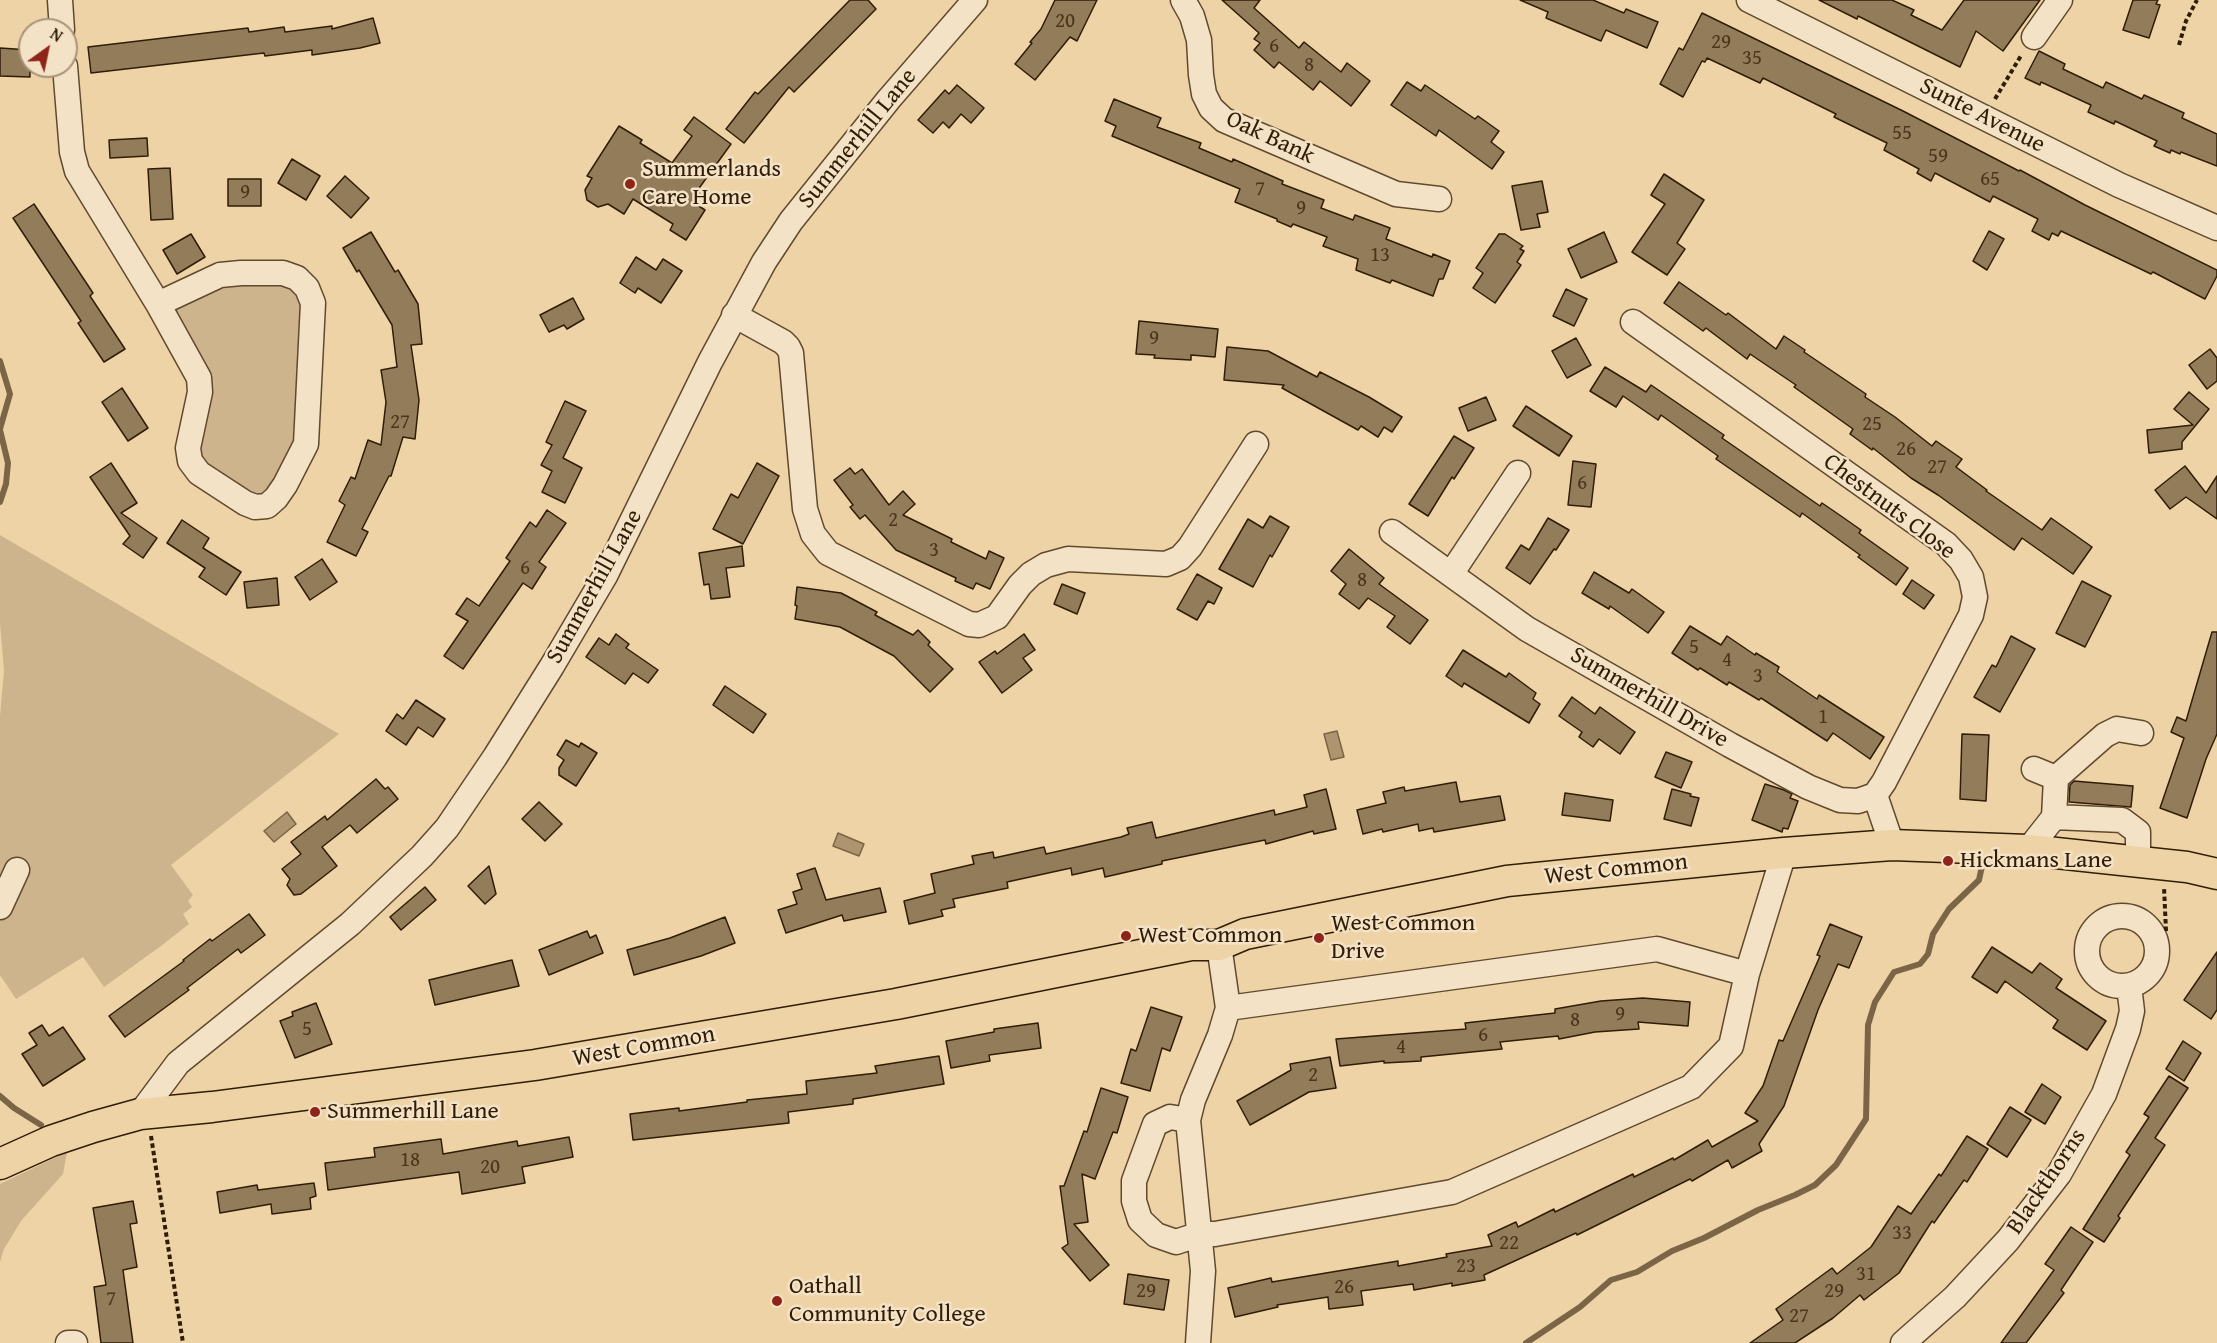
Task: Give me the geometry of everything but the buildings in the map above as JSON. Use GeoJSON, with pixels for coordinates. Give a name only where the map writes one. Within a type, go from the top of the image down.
{"type":"FeatureCollection","features":[{"type":"Feature","properties":{"kind":"main road","name":"West Common"},"geometry":{"type":"LineString","coordinates":[[0,1164],[51,1141],[93,1127],[145,1114],[535,1065],[896,1004],[1191,945],[1220,945],[1257,932],[1507,881],[1784,853],[1892,845],[2028,850],[2187,867],[2217,874]]}},
{"type":"Feature","properties":{"kind":"street"},"geometry":{"type":"LineString","coordinates":[[60,0],[61,18]]}},
{"type":"Feature","properties":{"kind":"street","name":"Summerhill Lane"},"geometry":{"type":"LineString","coordinates":[[145,1114],[178,1063],[350,924],[422,856],[447,828],[495,757],[605,576],[734,315],[764,262],[791,221],[889,99],[975,0]]}},
{"type":"Feature","properties":{"kind":"street","name":"Oak Bank"},"geometry":{"type":"LineString","coordinates":[[1184,0],[1192,16],[1199,40],[1200,75],[1204,94],[1211,108],[1224,120],[1396,194],[1439,199]]}},
{"type":"Feature","properties":{"kind":"street","name":"Sunte Avenue"},"geometry":{"type":"LineString","coordinates":[[1749,0],[2119,185],[2217,228]]}},
{"type":"Feature","properties":{"kind":"street"},"geometry":{"type":"LineString","coordinates":[[2034,37],[2060,0]]}},
{"type":"Feature","properties":{"kind":"street"},"geometry":{"type":"LineString","coordinates":[[66,78],[72,152],[77,171],[158,304],[199,378],[200,392],[188,448],[190,461],[199,473],[245,502],[255,507],[267,506],[276,498],[285,484],[306,444],[313,320],[313,303],[307,288],[297,278],[283,273],[220,275],[158,304]]}},
{"type":"Feature","properties":{"kind":"street"},"geometry":{"type":"LineString","coordinates":[[734,315],[783,342],[791,353],[805,509],[813,534],[828,553],[969,624],[979,625],[997,617],[1020,585],[1031,574],[1046,565],[1068,559],[1166,564],[1180,558],[1190,548],[1256,444]]}},
{"type":"Feature","properties":{"kind":"street","name":"Chestnuts Close"},"geometry":{"type":"LineString","coordinates":[[1633,322],[1946,544],[1961,560],[1971,577],[1975,597],[1971,615],[1884,782],[1875,795]]}},
{"type":"Feature","properties":{"kind":"street"},"geometry":{"type":"LineString","coordinates":[[1451,574],[1518,473]]}},
{"type":"Feature","properties":{"kind":"street","name":"Summerhill Drive"},"geometry":{"type":"LineString","coordinates":[[1392,532],[1527,629],[1808,787],[1839,800],[1858,801],[1875,795]]}},
{"type":"Feature","properties":{"kind":"street"},"geometry":{"type":"LineString","coordinates":[[2028,850],[2054,817],[2045,773],[2117,729],[2141,733]]}},
{"type":"Feature","properties":{"kind":"street"},"geometry":{"type":"LineString","coordinates":[[1875,795],[1892,845]]}},
{"type":"Feature","properties":{"kind":"street"},"geometry":{"type":"LineString","coordinates":[[2054,817],[2122,820],[2138,832],[2138,861]]}},
{"type":"Feature","properties":{"kind":"street"},"geometry":{"type":"LineString","coordinates":[[1188,1120],[1170,1117],[1155,1125],[1134,1181],[1134,1202],[1140,1220],[1156,1235],[1176,1242],[1200,1234],[1215,1234],[1452,1192],[1691,1087],[1731,1046],[1747,974],[1784,853]]}},
{"type":"Feature","properties":{"kind":"street"},"geometry":{"type":"LineString","coordinates":[[0,907],[17,870]]}},
{"type":"Feature","properties":{"kind":"street"},"geometry":{"type":"LineString","coordinates":[[2127,916],[2140,921],[2151,930],[2157,943],[2157,957],[2152,971],[2142,981],[2129,986],[2116,986],[2103,981],[2093,972],[2088,960],[2087,946],[2092,934],[2101,923],[2113,917],[2127,916]]}},
{"type":"Feature","properties":{"kind":"street"},"geometry":{"type":"LineString","coordinates":[[1198,1343],[1203,1271],[1188,1120],[1193,1100],[1220,1035],[1228,1008],[1220,945]]}},
{"type":"Feature","properties":{"kind":"street"},"geometry":{"type":"LineString","coordinates":[[1228,1008],[1657,949],[1747,974]]}},
{"type":"Feature","properties":{"kind":"street","name":"Blackthorns"},"geometry":{"type":"LineString","coordinates":[[1903,1343],[1955,1297],[2008,1240],[2059,1174],[2104,1094],[2116,1062],[2132,1011],[2129,986]]}},
{"type":"Feature","properties":{"kind":"street"},"geometry":{"type":"LineString","coordinates":[[68,1343],[75,1343]]}},
{"type":"Feature","properties":{"kind":"path"},"geometry":{"type":"LineString","coordinates":[[2179,45],[2186,21],[2197,0]]}},
{"type":"Feature","properties":{"kind":"path"},"geometry":{"type":"LineString","coordinates":[[1983,118],[2034,37]]}},
{"type":"Feature","properties":{"kind":"path"},"geometry":{"type":"LineString","coordinates":[[2157,943],[2166,931],[2164,879],[2185,882],[2187,867]]}},
{"type":"Feature","properties":{"kind":"path"},"geometry":{"type":"LineString","coordinates":[[145,1114],[183,1343]]}},
{"type":"Feature","properties":{"kind":"shaded area"},"geometry":{"type":"Polygon","coordinates":[[[287,282],[303,297],[301,436],[277,488],[256,497],[198,461],[207,393],[173,316],[175,305],[218,283],[287,282]]]}},
{"type":"Feature","properties":{"kind":"shaded area"},"geometry":{"type":"Polygon","coordinates":[[[0,535],[339,734],[171,865],[193,895],[188,901],[192,907],[183,914],[189,924],[104,987],[83,957],[16,999],[0,975],[0,716],[4,671],[0,624],[0,535]]]}},
{"type":"Feature","properties":{"kind":"shaded area"},"geometry":{"type":"Polygon","coordinates":[[[1337,731],[1344,757],[1331,760],[1324,734],[1337,731]]]}},
{"type":"Feature","properties":{"kind":"shaded area"},"geometry":{"type":"Polygon","coordinates":[[[287,812],[296,824],[274,842],[264,831],[287,812]]]}},
{"type":"Feature","properties":{"kind":"shaded area"},"geometry":{"type":"Polygon","coordinates":[[[838,833],[864,844],[859,856],[833,846],[838,833]]]}},
{"type":"Feature","properties":{"kind":"shaded area"},"geometry":{"type":"Polygon","coordinates":[[[67,1152],[63,1174],[21,1221],[4,1249],[0,1262],[0,1184],[67,1152]]]}},
{"type":"Feature","properties":{"kind":"waterway"},"geometry":{"type":"LineString","coordinates":[[0,361],[10,394],[0,429]]}},
{"type":"Feature","properties":{"kind":"waterway"},"geometry":{"type":"LineString","coordinates":[[0,430],[8,463],[6,484],[0,502]]}},
{"type":"Feature","properties":{"kind":"waterway"},"geometry":{"type":"LineString","coordinates":[[1526,1343],[1580,1307],[1611,1280],[1637,1272],[1672,1251],[1815,1185],[1836,1165],[1866,1119],[1868,1025],[1875,1002],[1894,972],[1920,964],[1928,954],[1933,934],[1949,909],[1979,880],[1982,866]]}},
{"type":"Feature","properties":{"kind":"waterway"},"geometry":{"type":"LineString","coordinates":[[0,1096],[41,1125]]}},
{"type":"Feature","properties":{"kind":"place","name":"Summerlands Care Home"},"geometry":{"type":"Point","coordinates":[630,184]}},
{"type":"Feature","properties":{"kind":"place","name":"Hickmans Lane"},"geometry":{"type":"Point","coordinates":[1948,861]}},
{"type":"Feature","properties":{"kind":"place","name":"West Common"},"geometry":{"type":"Point","coordinates":[1126,936]}},
{"type":"Feature","properties":{"kind":"place","name":"West Common Drive"},"geometry":{"type":"Point","coordinates":[1319,938]}},
{"type":"Feature","properties":{"kind":"place","name":"Summerhill Lane"},"geometry":{"type":"Point","coordinates":[315,1112]}},
{"type":"Feature","properties":{"kind":"place","name":"Oathall Community College"},"geometry":{"type":"Point","coordinates":[777,1301]}}]}
